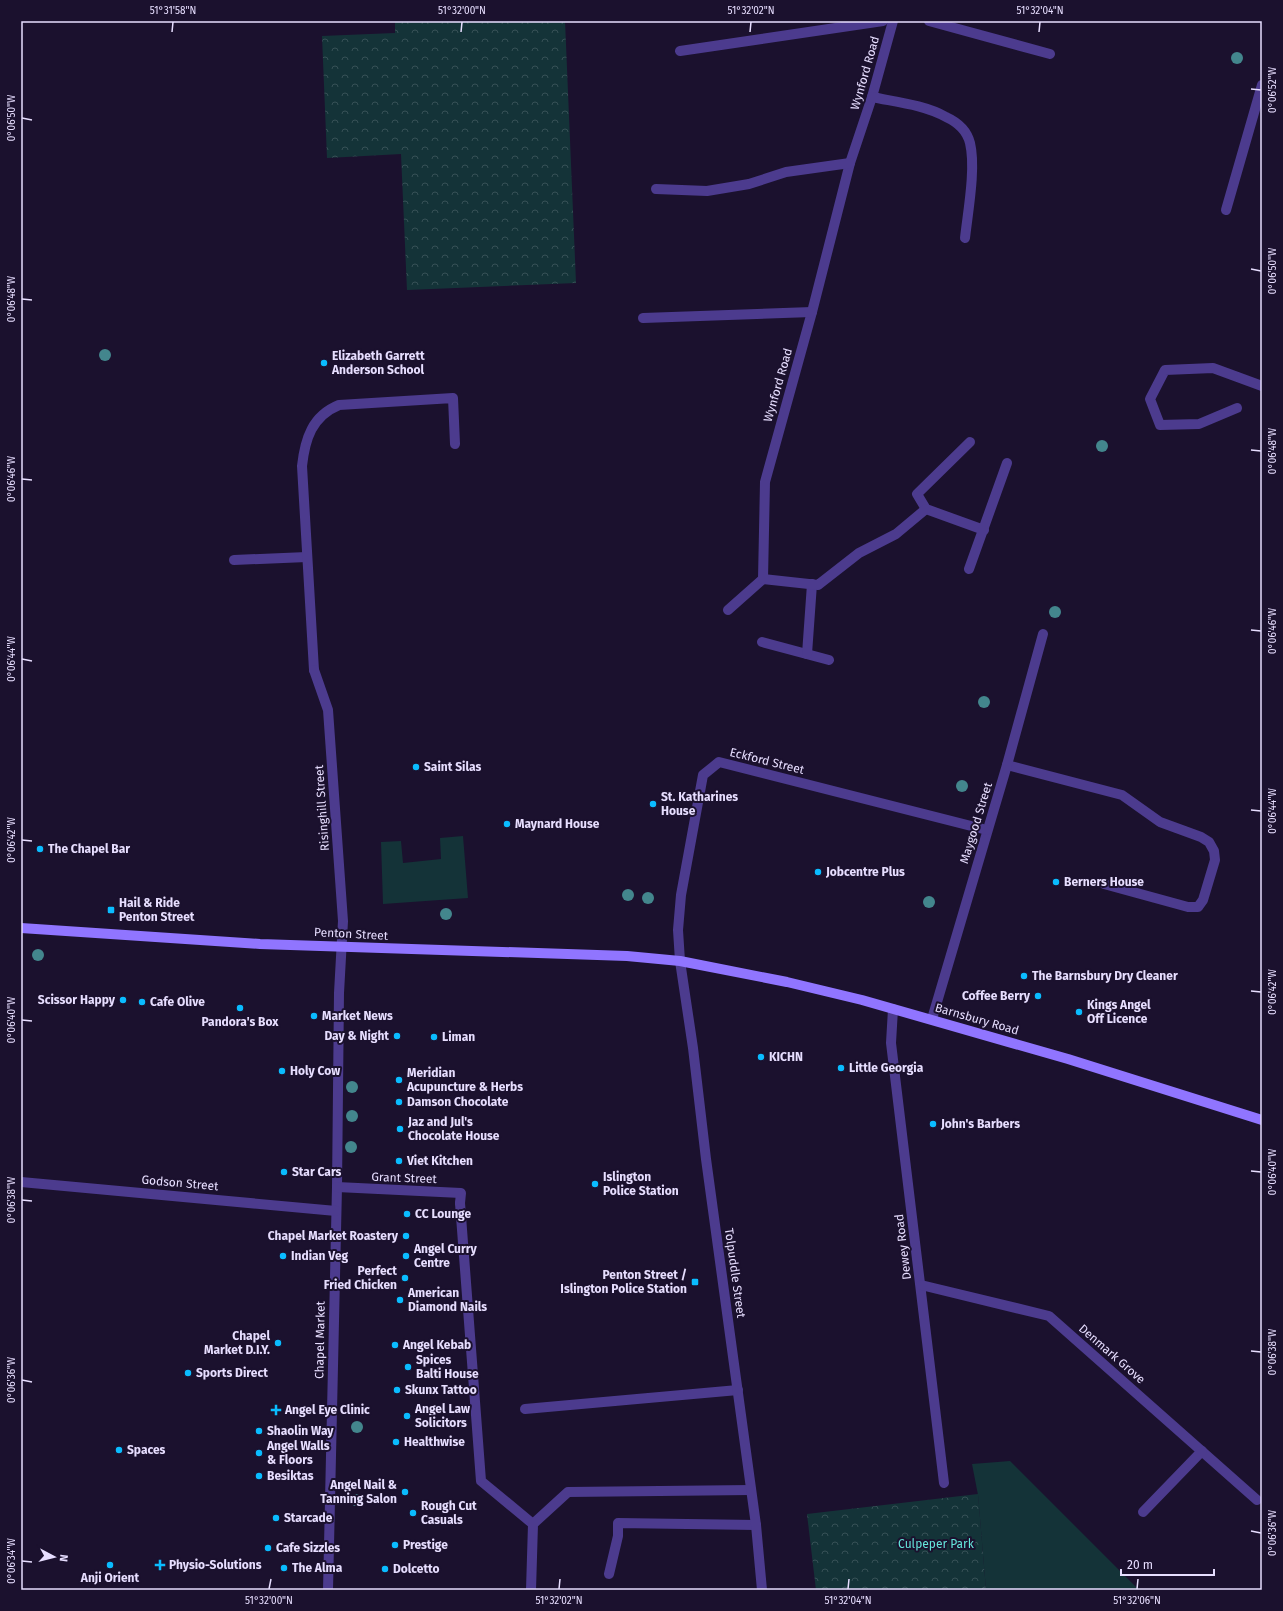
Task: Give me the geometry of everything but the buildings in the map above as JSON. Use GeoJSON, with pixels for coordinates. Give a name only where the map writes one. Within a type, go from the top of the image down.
{"type":"FeatureCollection","features":[{"type":"Feature","properties":{"kind":"street"},"geometry":{"type":"LineString","coordinates":[[680,51],[883,21]]}},
{"type":"Feature","properties":{"kind":"street","name":"Wynford Road"},"geometry":{"type":"LineString","coordinates":[[763,579],[765,482],[812,312],[850,163],[872,97],[893,21]]}},
{"type":"Feature","properties":{"kind":"street"},"geometry":{"type":"LineString","coordinates":[[929,21],[1050,54]]}},
{"type":"Feature","properties":{"kind":"street"},"geometry":{"type":"LineString","coordinates":[[1226,210],[1262,85]]}},
{"type":"Feature","properties":{"kind":"street"},"geometry":{"type":"LineString","coordinates":[[872,97],[946,116],[964,131],[970,142],[972,156],[965,238]]}},
{"type":"Feature","properties":{"kind":"street"},"geometry":{"type":"LineString","coordinates":[[656,188],[707,191],[749,184],[786,172],[850,163]]}},
{"type":"Feature","properties":{"kind":"street"},"geometry":{"type":"LineString","coordinates":[[643,318],[812,312]]}},
{"type":"Feature","properties":{"kind":"street"},"geometry":{"type":"LineString","coordinates":[[1237,408],[1200,424],[1160,425],[1150,399],[1164,370],[1213,368],[1262,386]]}},
{"type":"Feature","properties":{"kind":"street","name":"Risinghill Street"},"geometry":{"type":"LineString","coordinates":[[342,946],[341,889],[328,710],[314,670],[302,466],[304,448],[310,432],[318,418],[327,409],[339,405],[358,402],[453,398],[455,444]]}},
{"type":"Feature","properties":{"kind":"street"},"geometry":{"type":"LineString","coordinates":[[970,442],[917,494],[926,509],[984,530]]}},
{"type":"Feature","properties":{"kind":"street"},"geometry":{"type":"LineString","coordinates":[[969,569],[1007,463]]}},
{"type":"Feature","properties":{"kind":"street"},"geometry":{"type":"LineString","coordinates":[[728,610],[763,579],[818,584],[858,553],[896,534],[926,509]]}},
{"type":"Feature","properties":{"kind":"street"},"geometry":{"type":"LineString","coordinates":[[234,560],[307,557]]}},
{"type":"Feature","properties":{"kind":"street"},"geometry":{"type":"LineString","coordinates":[[807,654],[812,584]]}},
{"type":"Feature","properties":{"kind":"street","name":"Maygood Street"},"geometry":{"type":"LineString","coordinates":[[932,1019],[1007,765],[1043,634]]}},
{"type":"Feature","properties":{"kind":"street"},"geometry":{"type":"LineString","coordinates":[[762,642],[829,660]]}},
{"type":"Feature","properties":{"kind":"street","name":"Eckford Street"},"geometry":{"type":"LineString","coordinates":[[680,960],[678,930],[681,895],[703,775],[719,762],[987,830]]}},
{"type":"Feature","properties":{"kind":"street"},"geometry":{"type":"LineString","coordinates":[[1007,765],[1122,795],[1160,822],[1201,837],[1209,842],[1214,851],[1215,860],[1203,900],[1198,907],[1188,907],[1104,884]]}},
{"type":"Feature","properties":{"kind":"street","name":"Penton Street"},"geometry":{"type":"LineString","coordinates":[[21,928],[260,944],[635,957],[680,960]]}},
{"type":"Feature","properties":{"kind":"street","name":"Chapel Market"},"geometry":{"type":"LineString","coordinates":[[328,1590],[337,1187],[339,993],[342,946]]}},
{"type":"Feature","properties":{"kind":"street","name":"Barnsbury Road"},"geometry":{"type":"LineString","coordinates":[[680,960],[786,982],[932,1019],[1262,1120]]}},
{"type":"Feature","properties":{"kind":"street","name":"Tolpuddle Street"},"geometry":{"type":"LineString","coordinates":[[680,960],[756,1525],[762,1590]]}},
{"type":"Feature","properties":{"kind":"street","name":"Dewey Road"},"geometry":{"type":"LineString","coordinates":[[892,1009],[891,1043],[944,1482]]}},
{"type":"Feature","properties":{"kind":"street","name":"Godson Street"},"geometry":{"type":"LineString","coordinates":[[21,1182],[336,1211]]}},
{"type":"Feature","properties":{"kind":"street","name":"Grant Street"},"geometry":{"type":"LineString","coordinates":[[337,1187],[460,1192],[481,1481],[533,1524]]}},
{"type":"Feature","properties":{"kind":"street","name":"Denmark Grove"},"geometry":{"type":"LineString","coordinates":[[921,1285],[1049,1316],[1257,1500]]}},
{"type":"Feature","properties":{"kind":"street"},"geometry":{"type":"LineString","coordinates":[[525,1409],[738,1390]]}},
{"type":"Feature","properties":{"kind":"street"},"geometry":{"type":"LineString","coordinates":[[1144,1512],[1202,1451]]}},
{"type":"Feature","properties":{"kind":"street"},"geometry":{"type":"LineString","coordinates":[[531,1590],[533,1524],[568,1492],[751,1490]]}},
{"type":"Feature","properties":{"kind":"street"},"geometry":{"type":"LineString","coordinates":[[609,1574],[618,1536],[618,1523],[756,1525]]}},
{"type":"Feature","properties":{"kind":"green space"},"geometry":{"type":"Polygon","coordinates":[[[395,21],[565,21],[576,283],[407,290],[401,154],[327,158],[322,36],[395,33],[395,21]]]}},
{"type":"Feature","properties":{"kind":"green space"},"geometry":{"type":"Polygon","coordinates":[[[463,836],[468,898],[383,904],[381,842],[401,841],[403,863],[441,859],[440,838],[463,836]]]}},
{"type":"Feature","properties":{"kind":"green space"},"geometry":{"type":"Polygon","coordinates":[[[1010,1461],[1139,1590],[986,1590],[978,1495],[972,1464],[1010,1461]]]}},
{"type":"Feature","properties":{"kind":"green space","name":"Culpeper Park"},"geometry":{"type":"Polygon","coordinates":[[[978,1494],[986,1590],[816,1590],[807,1514],[978,1494]]]}},
{"type":"Feature","properties":{"kind":"place","name":"Elizabeth Garrett Anderson School"},"geometry":{"type":"Point","coordinates":[324,363]}},
{"type":"Feature","properties":{"kind":"place","name":"Saint Silas"},"geometry":{"type":"Point","coordinates":[416,767]}},
{"type":"Feature","properties":{"kind":"place","name":"St. Katharines House"},"geometry":{"type":"Point","coordinates":[653,804]}},
{"type":"Feature","properties":{"kind":"place","name":"Maynard House"},"geometry":{"type":"Point","coordinates":[507,824]}},
{"type":"Feature","properties":{"kind":"place","name":"The Chapel Bar"},"geometry":{"type":"Point","coordinates":[40,849]}},
{"type":"Feature","properties":{"kind":"place","name":"Jobcentre Plus"},"geometry":{"type":"Point","coordinates":[818,872]}},
{"type":"Feature","properties":{"kind":"place","name":"Berners House"},"geometry":{"type":"Point","coordinates":[1056,882]}},
{"type":"Feature","properties":{"kind":"place","name":"Hail & Ride Penton Street"},"geometry":{"type":"Point","coordinates":[111,910]}},
{"type":"Feature","properties":{"kind":"place","name":"The Barnsbury Dry Cleaner"},"geometry":{"type":"Point","coordinates":[1024,976]}},
{"type":"Feature","properties":{"kind":"place","name":"Coffee Berry"},"geometry":{"type":"Point","coordinates":[1038,996]}},
{"type":"Feature","properties":{"kind":"place","name":"Scissor Happy"},"geometry":{"type":"Point","coordinates":[123,1000]}},
{"type":"Feature","properties":{"kind":"place","name":"Cafe Olive"},"geometry":{"type":"Point","coordinates":[142,1002]}},
{"type":"Feature","properties":{"kind":"place","name":"Pandora's Box"},"geometry":{"type":"Point","coordinates":[240,1008]}},
{"type":"Feature","properties":{"kind":"place","name":"Kings Angel Off Licence"},"geometry":{"type":"Point","coordinates":[1079,1012]}},
{"type":"Feature","properties":{"kind":"place","name":"Market News"},"geometry":{"type":"Point","coordinates":[314,1016]}},
{"type":"Feature","properties":{"kind":"place","name":"Day & Night"},"geometry":{"type":"Point","coordinates":[397,1036]}},
{"type":"Feature","properties":{"kind":"place","name":"Liman"},"geometry":{"type":"Point","coordinates":[434,1037]}},
{"type":"Feature","properties":{"kind":"place","name":"KICHN"},"geometry":{"type":"Point","coordinates":[761,1057]}},
{"type":"Feature","properties":{"kind":"place","name":"Little Georgia"},"geometry":{"type":"Point","coordinates":[841,1068]}},
{"type":"Feature","properties":{"kind":"place","name":"Holy Cow"},"geometry":{"type":"Point","coordinates":[282,1071]}},
{"type":"Feature","properties":{"kind":"place","name":"Meridian Acupuncture & Herbs"},"geometry":{"type":"Point","coordinates":[399,1080]}},
{"type":"Feature","properties":{"kind":"place","name":"Damson Chocolate"},"geometry":{"type":"Point","coordinates":[399,1102]}},
{"type":"Feature","properties":{"kind":"place","name":"John's Barbers"},"geometry":{"type":"Point","coordinates":[933,1124]}},
{"type":"Feature","properties":{"kind":"place","name":"Jaz and Jul's Chocolate House"},"geometry":{"type":"Point","coordinates":[400,1129]}},
{"type":"Feature","properties":{"kind":"place","name":"Viet Kitchen"},"geometry":{"type":"Point","coordinates":[399,1161]}},
{"type":"Feature","properties":{"kind":"place","name":"Star Cars"},"geometry":{"type":"Point","coordinates":[284,1172]}},
{"type":"Feature","properties":{"kind":"place","name":"Islington Police Station"},"geometry":{"type":"Point","coordinates":[595,1184]}},
{"type":"Feature","properties":{"kind":"place","name":"CC Lounge"},"geometry":{"type":"Point","coordinates":[407,1214]}},
{"type":"Feature","properties":{"kind":"place","name":"Chapel Market Roastery"},"geometry":{"type":"Point","coordinates":[406,1236]}},
{"type":"Feature","properties":{"kind":"place","name":"Indian Veg"},"geometry":{"type":"Point","coordinates":[283,1256]}},
{"type":"Feature","properties":{"kind":"place","name":"Angel Curry Centre"},"geometry":{"type":"Point","coordinates":[406,1256]}},
{"type":"Feature","properties":{"kind":"place","name":"Perfect Fried Chicken"},"geometry":{"type":"Point","coordinates":[405,1278]}},
{"type":"Feature","properties":{"kind":"place","name":"Penton Street / Islington Police Station"},"geometry":{"type":"Point","coordinates":[695,1282]}},
{"type":"Feature","properties":{"kind":"place","name":"American Diamond Nails"},"geometry":{"type":"Point","coordinates":[400,1300]}},
{"type":"Feature","properties":{"kind":"place","name":"Chapel Market D.I.Y."},"geometry":{"type":"Point","coordinates":[278,1343]}},
{"type":"Feature","properties":{"kind":"place","name":"Angel Kebab"},"geometry":{"type":"Point","coordinates":[395,1345]}},
{"type":"Feature","properties":{"kind":"place","name":"Spices Balti House"},"geometry":{"type":"Point","coordinates":[408,1367]}},
{"type":"Feature","properties":{"kind":"place","name":"Sports Direct"},"geometry":{"type":"Point","coordinates":[188,1373]}},
{"type":"Feature","properties":{"kind":"place","name":"Skunx Tattoo"},"geometry":{"type":"Point","coordinates":[397,1390]}},
{"type":"Feature","properties":{"kind":"place","name":"Angel Eye Clinic"},"geometry":{"type":"Point","coordinates":[276,1410]}},
{"type":"Feature","properties":{"kind":"place","name":"Angel Law Solicitors"},"geometry":{"type":"Point","coordinates":[407,1416]}},
{"type":"Feature","properties":{"kind":"place","name":"Shaolin Way"},"geometry":{"type":"Point","coordinates":[259,1431]}},
{"type":"Feature","properties":{"kind":"place","name":"Healthwise"},"geometry":{"type":"Point","coordinates":[396,1442]}},
{"type":"Feature","properties":{"kind":"place","name":"Spaces"},"geometry":{"type":"Point","coordinates":[119,1450]}},
{"type":"Feature","properties":{"kind":"place","name":"Angel Walls & Floors"},"geometry":{"type":"Point","coordinates":[259,1453]}},
{"type":"Feature","properties":{"kind":"place","name":"Besiktas"},"geometry":{"type":"Point","coordinates":[259,1476]}},
{"type":"Feature","properties":{"kind":"place","name":"Angel Nail & Tanning Salon"},"geometry":{"type":"Point","coordinates":[405,1492]}},
{"type":"Feature","properties":{"kind":"place","name":"Rough Cut Casuals"},"geometry":{"type":"Point","coordinates":[413,1513]}},
{"type":"Feature","properties":{"kind":"place","name":"Starcade"},"geometry":{"type":"Point","coordinates":[276,1518]}},
{"type":"Feature","properties":{"kind":"place","name":"Prestige"},"geometry":{"type":"Point","coordinates":[395,1545]}},
{"type":"Feature","properties":{"kind":"place","name":"Cafe Sizzles"},"geometry":{"type":"Point","coordinates":[268,1548]}},
{"type":"Feature","properties":{"kind":"place","name":"Anji Orient"},"geometry":{"type":"Point","coordinates":[110,1565]}},
{"type":"Feature","properties":{"kind":"place","name":"Physio-Solutions"},"geometry":{"type":"Point","coordinates":[160,1565]}},
{"type":"Feature","properties":{"kind":"place","name":"The Alma"},"geometry":{"type":"Point","coordinates":[284,1568]}},
{"type":"Feature","properties":{"kind":"place","name":"Dolcetto"},"geometry":{"type":"Point","coordinates":[385,1569]}}]}
